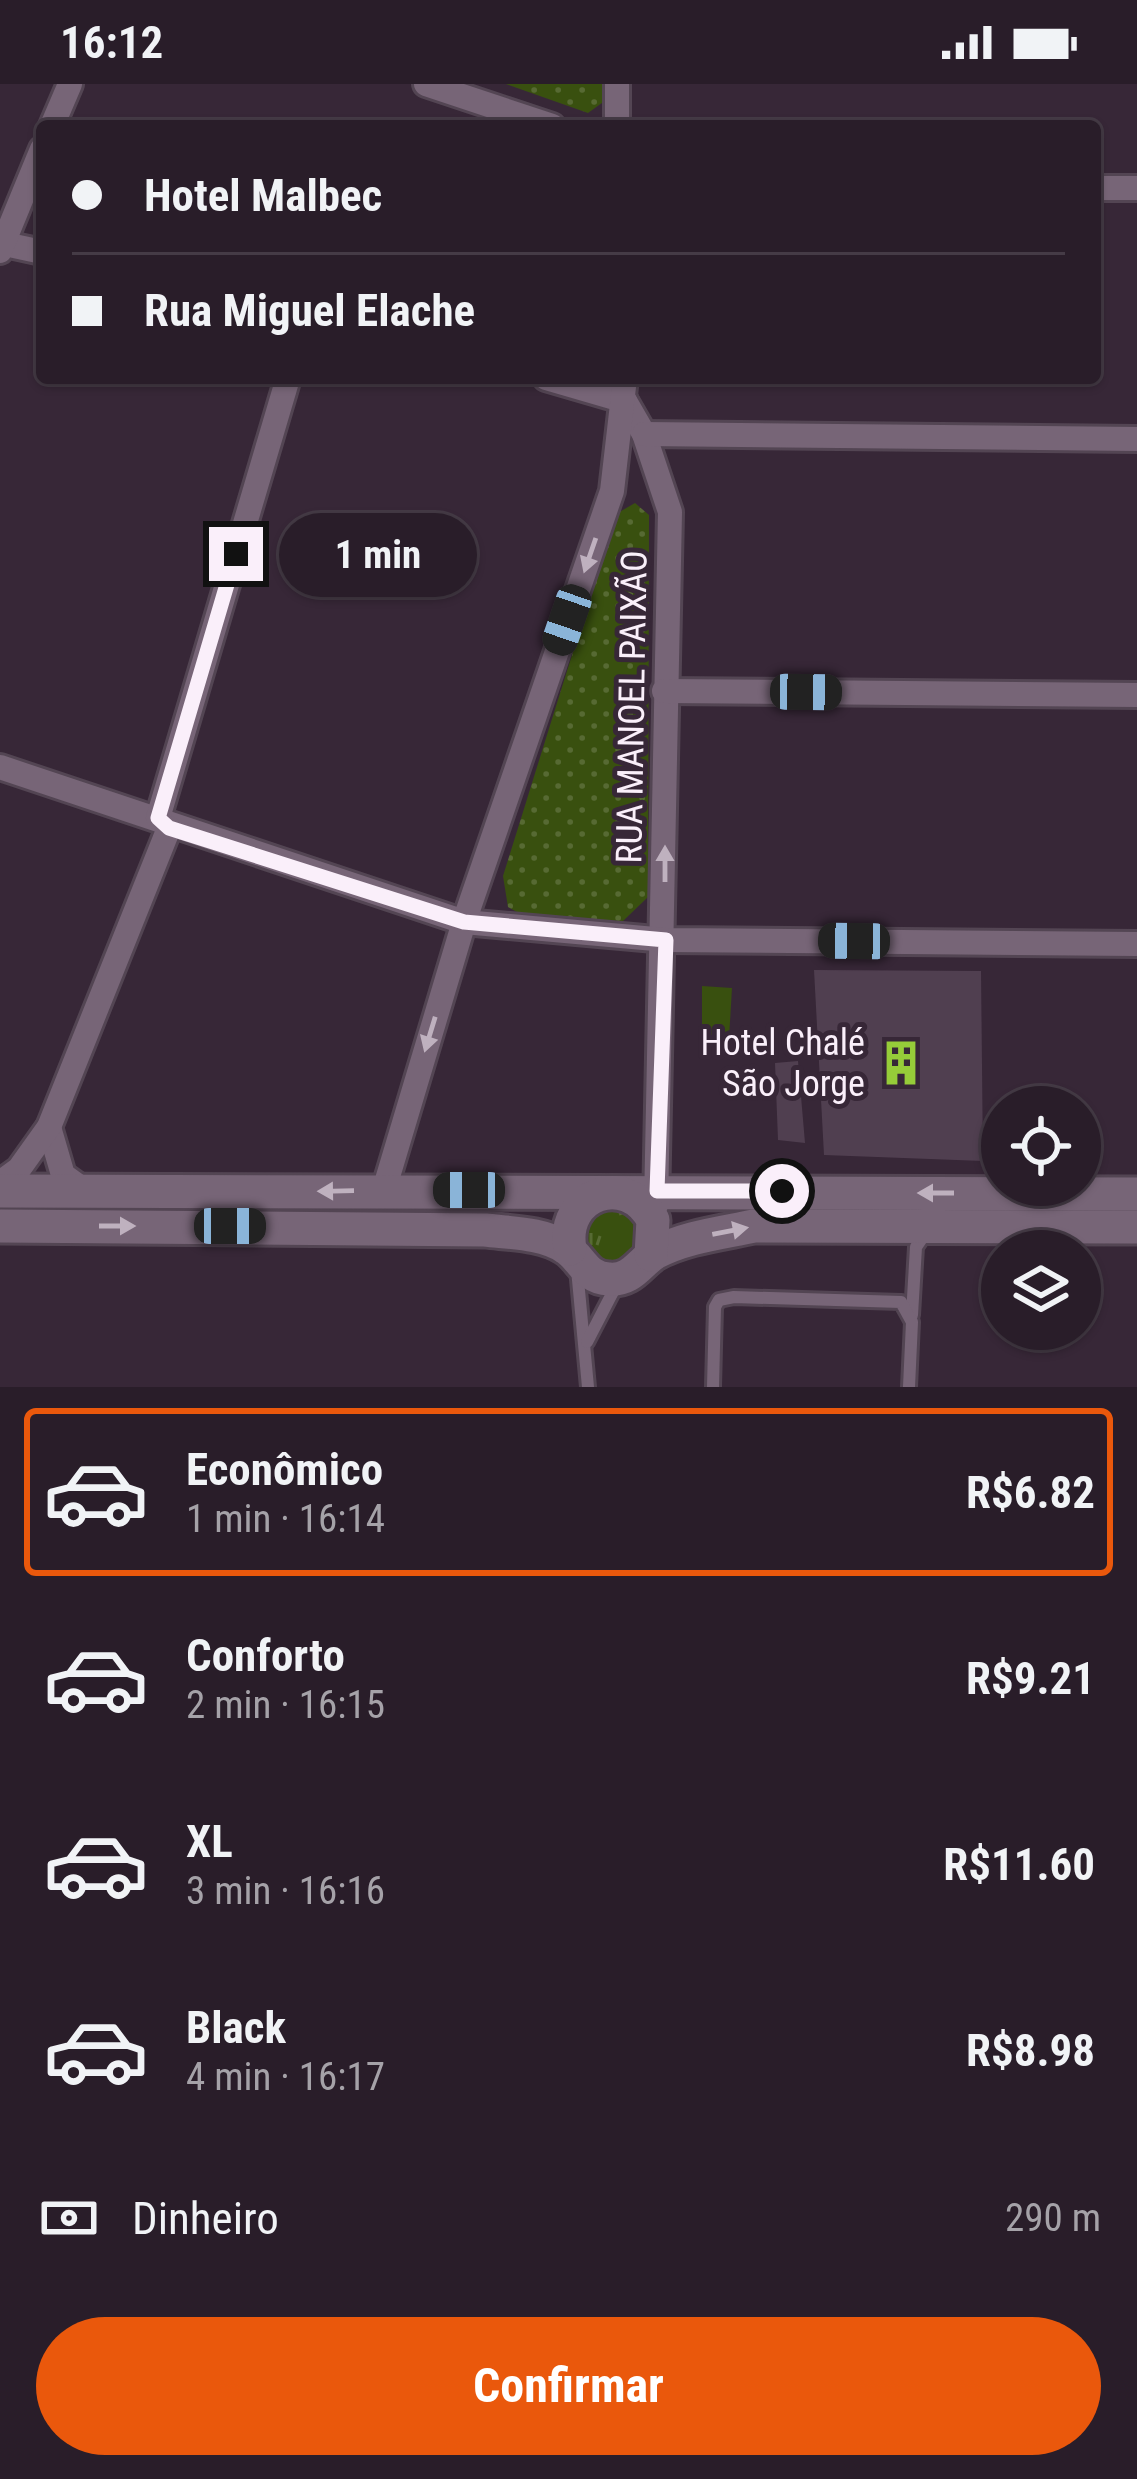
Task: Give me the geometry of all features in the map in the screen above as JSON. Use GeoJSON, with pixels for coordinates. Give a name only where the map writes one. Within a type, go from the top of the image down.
{"type":"FeatureCollection","features":[{"type":"Feature","properties":{"kind":"main road"},"geometry":{"type":"LineString","coordinates":[[0,1187],[88,1193],[1137,1194]]}},
{"type":"Feature","properties":{"kind":"main road"},"geometry":{"type":"LineString","coordinates":[[573,1255],[569,1224],[577,1208],[607,1191],[638,1200],[654,1244]]}},
{"type":"Feature","properties":{"kind":"main road"},"geometry":{"type":"LineString","coordinates":[[0,1226],[414,1226],[535,1236],[573,1255],[596,1276],[622,1278],[654,1244],[754,1226],[1137,1227]]}},
{"type":"Feature","properties":{"kind":"street"},"geometry":{"type":"LineString","coordinates":[[55,120],[70,84]]}},
{"type":"Feature","properties":{"kind":"street"},"geometry":{"type":"LineString","coordinates":[[426,84],[534,120]]}},
{"type":"Feature","properties":{"kind":"street"},"geometry":{"type":"LineString","coordinates":[[617,84],[617,120]]}},
{"type":"Feature","properties":{"kind":"street"},"geometry":{"type":"LineString","coordinates":[[36,163],[1,246],[36,251]]}},
{"type":"Feature","properties":{"kind":"street"},"geometry":{"type":"LineString","coordinates":[[1101,188],[1137,188]]}},
{"type":"Feature","properties":{"kind":"street"},"geometry":{"type":"LineString","coordinates":[[0,1187],[49,1127],[164,823],[286,384]]}},
{"type":"Feature","properties":{"kind":"street"},"geometry":{"type":"LineString","coordinates":[[384,1190],[464,922],[612,491],[625,389],[589,384]]}},
{"type":"Feature","properties":{"kind":"street","name":"RUA MANOEL PAIXÃO"},"geometry":{"type":"LineString","coordinates":[[625,389],[670,512]]}},
{"type":"Feature","properties":{"kind":"street"},"geometry":{"type":"LineString","coordinates":[[644,434],[693,439],[1137,440]]}},
{"type":"Feature","properties":{"kind":"street","name":"RUA MANOEL PAIXÃO"},"geometry":{"type":"LineString","coordinates":[[654,1244],[666,940],[664,691],[670,512],[677,457],[693,439]]}},
{"type":"Feature","properties":{"kind":"street","name":"RUA MANOEL PAIXÃO"},"geometry":{"type":"LineString","coordinates":[[612,491],[645,486],[670,512]]}},
{"type":"Feature","properties":{"kind":"street"},"geometry":{"type":"LineString","coordinates":[[664,691],[1137,695]]}},
{"type":"Feature","properties":{"kind":"street"},"geometry":{"type":"LineString","coordinates":[[0,767],[464,922],[666,940],[1137,944]]}},
{"type":"Feature","properties":{"kind":"street"},"geometry":{"type":"LineString","coordinates":[[49,1127],[63,1174],[88,1193]]}},
{"type":"Feature","properties":{"kind":"lane"},"geometry":{"type":"LineString","coordinates":[[909,1387],[916,1247],[932,1226]]}},
{"type":"Feature","properties":{"kind":"lane"},"geometry":{"type":"LineString","coordinates":[[573,1255],[588,1387]]}},
{"type":"Feature","properties":{"kind":"lane"},"geometry":{"type":"LineString","coordinates":[[586,1343],[622,1278]]}},
{"type":"Feature","properties":{"kind":"lane"},"geometry":{"type":"LineString","coordinates":[[713,1387],[718,1300],[894,1299],[907,1306],[911,1322]]}},
{"type":"Feature","properties":{"kind":"green space"},"geometry":{"type":"Polygon","coordinates":[[[506,84],[606,84],[606,100],[588,113],[506,84]]]}},
{"type":"Feature","properties":{"kind":"green space"},"geometry":{"type":"Polygon","coordinates":[[[635,503],[649,515],[648,897],[623,921],[531,920],[508,907],[503,876],[616,514],[635,503]]]}},
{"type":"Feature","properties":{"kind":"green space"},"geometry":{"type":"Polygon","coordinates":[[[702,986],[732,988],[729,1039],[702,1038],[702,986]]]}},
{"type":"Feature","properties":{"kind":"green space"},"geometry":{"type":"Polygon","coordinates":[[[612,1207],[631,1215],[639,1234],[631,1253],[612,1261],[593,1253],[585,1234],[593,1215],[612,1207]]]}},
{"type":"Feature","properties":{"kind":"building","name":"Hotel Chalé São Jorge"},"geometry":{"type":"Polygon","coordinates":[[[814,970],[981,971],[981,1161],[824,1155],[814,970]]]}},
{"type":"Feature","properties":{"kind":"building"},"geometry":{"type":"Polygon","coordinates":[[[798,1061],[805,1143],[778,1140],[775,1063],[798,1061]]]}},
{"type":"Feature","properties":{"kind":"place","name":"Hotel Chalé São Jorge"},"geometry":{"type":"Point","coordinates":[901,1063]}},
{"type":"Feature","properties":{"kind":"route"},"geometry":{"type":"LineString","coordinates":[[236,554],[158,818],[169,828],[464,922],[666,940],[657,1191],[782,1191]]}}]}
